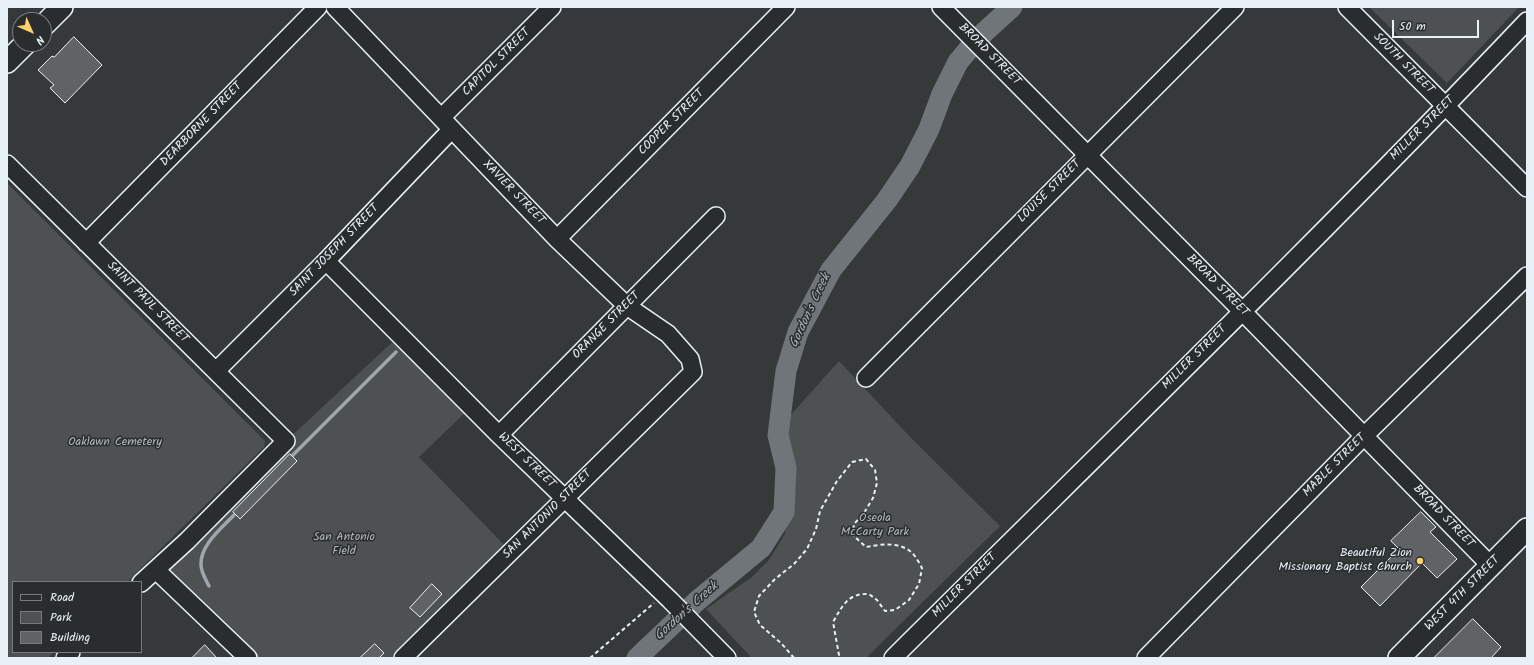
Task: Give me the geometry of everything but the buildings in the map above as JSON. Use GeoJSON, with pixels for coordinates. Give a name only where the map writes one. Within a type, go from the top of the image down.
{"type":"FeatureCollection","features":[{"type":"Feature","properties":{"kind":"main road"},"geometry":{"type":"LineString","coordinates":[[52,17],[62,7]]}},
{"type":"Feature","properties":{"kind":"main road"},"geometry":{"type":"LineString","coordinates":[[7,62],[17,52]]}},
{"type":"Feature","properties":{"kind":"main road","name":"WEST 4TH STREET"},"geometry":{"type":"LineString","coordinates":[[1399,658],[1527,529]]}},
{"type":"Feature","properties":{"kind":"street","name":"DEARBORNE STREET"},"geometry":{"type":"LineString","coordinates":[[86,243],[318,7]]}},
{"type":"Feature","properties":{"kind":"street","name":"XAVIER STREET"},"geometry":{"type":"LineString","coordinates":[[335,7],[557,239],[627,306],[668,334],[690,359],[693,372]]}},
{"type":"Feature","properties":{"kind":"street","name":"CAPITOL STREET"},"geometry":{"type":"LineString","coordinates":[[446,123],[552,7]]}},
{"type":"Feature","properties":{"kind":"street","name":"COOPER STREET"},"geometry":{"type":"LineString","coordinates":[[557,239],[786,7]]}},
{"type":"Feature","properties":{"kind":"street","name":"BROAD STREET"},"geometry":{"type":"LineString","coordinates":[[941,7],[1242,311],[1491,566]]}},
{"type":"Feature","properties":{"kind":"street","name":"LOUISE STREET"},"geometry":{"type":"LineString","coordinates":[[866,378],[1235,7]]}},
{"type":"Feature","properties":{"kind":"street","name":"SOUTH STREET"},"geometry":{"type":"LineString","coordinates":[[1347,7],[1527,188]]}},
{"type":"Feature","properties":{"kind":"street","name":"MILLER STREET"},"geometry":{"type":"LineString","coordinates":[[893,658],[1242,311],[1446,106],[1527,21]]}},
{"type":"Feature","properties":{"kind":"street","name":"SAINT JOSEPH STREET"},"geometry":{"type":"LineString","coordinates":[[216,371],[326,261],[446,123]]}},
{"type":"Feature","properties":{"kind":"street","name":"SAINT PAUL STREET"},"geometry":{"type":"LineString","coordinates":[[7,164],[286,442],[188,541],[156,570]]}},
{"type":"Feature","properties":{"kind":"street","name":"ORANGE STREET"},"geometry":{"type":"LineString","coordinates":[[499,435],[716,216]]}},
{"type":"Feature","properties":{"kind":"street","name":"WEST STREET"},"geometry":{"type":"LineString","coordinates":[[326,261],[499,435],[727,658]]}},
{"type":"Feature","properties":{"kind":"street","name":"MABLE STREET"},"geometry":{"type":"LineString","coordinates":[[1146,658],[1364,436],[1527,276]]}},
{"type":"Feature","properties":{"kind":"street","name":"SAN ANTONIO STREET"},"geometry":{"type":"LineString","coordinates":[[403,658],[693,372]]}},
{"type":"Feature","properties":{"kind":"street"},"geometry":{"type":"LineString","coordinates":[[142,582],[156,570],[248,658]]}},
{"type":"Feature","properties":{"kind":"path"},"geometry":{"type":"LineString","coordinates":[[794,658],[781,643],[760,625],[754,612],[758,596],[774,579],[794,564],[807,549],[816,529],[820,511],[837,481],[852,462],[866,459],[875,470],[877,483],[874,498],[864,513],[854,524],[853,536],[866,547],[881,544],[900,545],[913,554],[922,568],[920,584],[909,600],[895,610],[885,611],[877,600],[869,594],[852,596],[842,605],[833,622],[839,655],[838,658]]}},
{"type":"Feature","properties":{"kind":"path"},"geometry":{"type":"LineString","coordinates":[[590,658],[667,598]]}},
{"type":"Feature","properties":{"kind":"green space"},"geometry":{"type":"Polygon","coordinates":[[[1369,7],[1519,7],[1447,83],[1369,7]]]}},
{"type":"Feature","properties":{"kind":"green space","name":"Oaklawn Cemetery"},"geometry":{"type":"Polygon","coordinates":[[[7,183],[265,441],[264,447],[128,581],[12,581],[12,653],[53,653],[48,658],[7,658],[7,183]]]}},
{"type":"Feature","properties":{"kind":"green space","name":"San Antonio Field"},"geometry":{"type":"Polygon","coordinates":[[[400,335],[471,407],[419,457],[511,552],[403,658],[248,658],[156,570],[286,441],[400,335]]]}},
{"type":"Feature","properties":{"kind":"green space","name":"Oseola McCarty Park"},"geometry":{"type":"Polygon","coordinates":[[[839,361],[912,439],[1000,526],[866,658],[752,658],[706,609],[752,577],[769,560],[785,534],[786,518],[791,504],[794,484],[789,449],[788,418],[839,361]]]}},
{"type":"Feature","properties":{"kind":"waterway","name":"Gordon's Creek"},"geometry":{"type":"LineString","coordinates":[[637,658],[697,601],[761,548],[784,512],[786,468],[778,435],[786,371],[798,332],[831,270],[887,200],[910,166],[929,129],[942,94],[958,62],[978,38],[1012,7]]}},
{"type":"Feature","properties":{"kind":"waterway"},"geometry":{"type":"LineString","coordinates":[[293,455],[396,352]]}},
{"type":"Feature","properties":{"kind":"waterway"},"geometry":{"type":"LineString","coordinates":[[209,586],[201,568],[204,551],[212,538],[234,515]]}},
{"type":"Feature","properties":{"kind":"place","name":"Beautiful Zion Missionary Baptist Church"},"geometry":{"type":"Point","coordinates":[1420,561]}}]}
